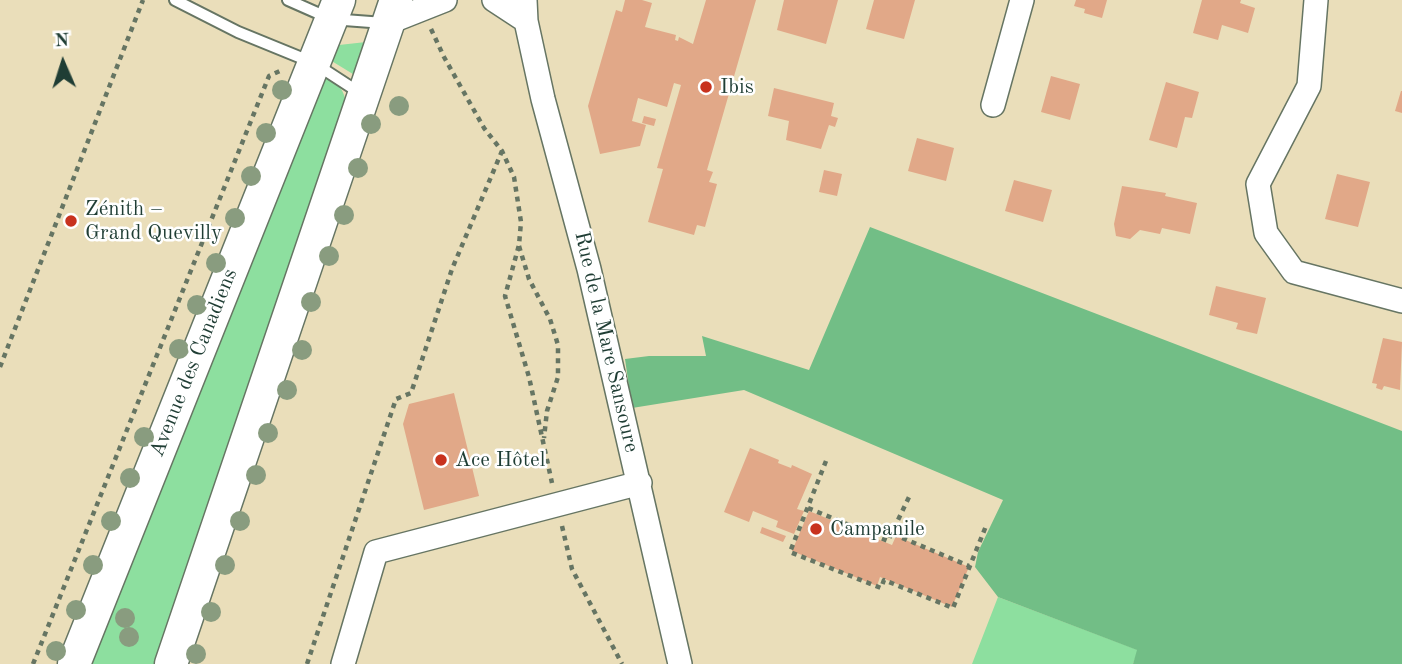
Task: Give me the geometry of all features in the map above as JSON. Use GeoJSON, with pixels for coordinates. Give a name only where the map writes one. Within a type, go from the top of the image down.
{"type":"FeatureCollection","features":[{"type":"Feature","properties":{"kind":"main road","name":"Avenue des Canadiens"},"geometry":{"type":"LineString","coordinates":[[74,664],[301,65],[335,10]]}},
{"type":"Feature","properties":{"kind":"main road"},"geometry":{"type":"LineString","coordinates":[[171,664],[392,12]]}},
{"type":"Feature","properties":{"kind":"street"},"geometry":{"type":"LineString","coordinates":[[392,12],[445,0]]}},
{"type":"Feature","properties":{"kind":"street","name":"Rue de la Mare Sansoure"},"geometry":{"type":"LineString","coordinates":[[494,0],[525,11],[589,268],[680,664]]}},
{"type":"Feature","properties":{"kind":"street"},"geometry":{"type":"LineString","coordinates":[[993,105],[1022,0]]}},
{"type":"Feature","properties":{"kind":"street"},"geometry":{"type":"LineString","coordinates":[[1316,0],[1309,86],[1258,184],[1266,233],[1294,272],[1402,301]]}},
{"type":"Feature","properties":{"kind":"street"},"geometry":{"type":"LineString","coordinates":[[343,664],[376,552],[640,483]]}},
{"type":"Feature","properties":{"kind":"lane"},"geometry":{"type":"LineString","coordinates":[[175,0],[362,94]]}},
{"type":"Feature","properties":{"kind":"lane"},"geometry":{"type":"LineString","coordinates":[[293,1],[335,10],[392,12]]}},
{"type":"Feature","properties":{"kind":"path"},"geometry":{"type":"LineString","coordinates":[[0,368],[143,0]]}},
{"type":"Feature","properties":{"kind":"path"},"geometry":{"type":"LineString","coordinates":[[428,22],[444,57],[484,128],[502,152],[514,177],[521,222],[519,246],[505,296],[529,377],[572,569],[622,664]]}},
{"type":"Feature","properties":{"kind":"path"},"geometry":{"type":"LineString","coordinates":[[33,664],[269,76],[301,65]]}},
{"type":"Feature","properties":{"kind":"path"},"geometry":{"type":"LineString","coordinates":[[307,664],[396,398],[411,393],[452,269],[502,152]]}},
{"type":"Feature","properties":{"kind":"path"},"geometry":{"type":"LineString","coordinates":[[519,246],[529,279],[550,319],[558,345],[558,377],[547,411],[543,443]]}},
{"type":"Feature","properties":{"kind":"path"},"geometry":{"type":"LineString","coordinates":[[826,461],[790,552],[881,588],[884,580],[953,608],[986,526]]}},
{"type":"Feature","properties":{"kind":"path"},"geometry":{"type":"LineString","coordinates":[[808,508],[888,541],[910,495]]}},
{"type":"Feature","properties":{"kind":"path"},"geometry":{"type":"LineString","coordinates":[[893,534],[969,566]]}},
{"type":"Feature","properties":{"kind":"green space"},"geometry":{"type":"Polygon","coordinates":[[[375,41],[366,82],[330,60],[339,45],[375,41]]]}},
{"type":"Feature","properties":{"kind":"green space"},"geometry":{"type":"Polygon","coordinates":[[[322,77],[341,88],[346,109],[161,664],[88,664],[322,77]]]}},
{"type":"Feature","properties":{"kind":"green space"},"geometry":{"type":"Polygon","coordinates":[[[870,227],[1402,431],[1402,664],[1133,664],[1137,650],[998,597],[975,567],[978,552],[1003,500],[744,390],[632,408],[625,359],[649,356],[706,356],[702,336],[809,370],[870,227]]]}},
{"type":"Feature","properties":{"kind":"green space"},"geometry":{"type":"Polygon","coordinates":[[[998,597],[1138,650],[1133,664],[972,664],[998,597]]]}},
{"type":"Feature","properties":{"kind":"building"},"geometry":{"type":"Polygon","coordinates":[[[625,0],[652,3],[645,27],[676,35],[675,40],[678,41],[679,37],[693,44],[706,0],[756,0],[707,170],[713,172],[709,182],[717,184],[705,227],[697,225],[694,235],[648,222],[663,169],[657,168],[681,85],[674,83],[667,107],[638,98],[632,121],[646,125],[640,146],[600,154],[588,106],[616,10],[622,12],[625,0]]]}},
{"type":"Feature","properties":{"kind":"building"},"geometry":{"type":"Polygon","coordinates":[[[784,0],[838,0],[826,44],[777,30],[784,0]]]}},
{"type":"Feature","properties":{"kind":"building"},"geometry":{"type":"Polygon","coordinates":[[[874,0],[915,0],[904,39],[866,29],[874,0]]]}},
{"type":"Feature","properties":{"kind":"building"},"geometry":{"type":"Polygon","coordinates":[[[1076,0],[1107,0],[1102,18],[1084,13],[1085,9],[1074,6],[1076,0]]]}},
{"type":"Feature","properties":{"kind":"building"},"geometry":{"type":"Polygon","coordinates":[[[1202,0],[1241,0],[1240,3],[1255,8],[1248,33],[1222,25],[1218,40],[1193,33],[1202,0]]]}},
{"type":"Feature","properties":{"kind":"building"},"geometry":{"type":"Polygon","coordinates":[[[1051,76],[1080,84],[1070,120],[1041,112],[1051,76]]]}},
{"type":"Feature","properties":{"kind":"building"},"geometry":{"type":"Polygon","coordinates":[[[1166,82],[1199,92],[1192,118],[1185,117],[1177,148],[1149,140],[1166,82]]]}},
{"type":"Feature","properties":{"kind":"building"},"geometry":{"type":"Polygon","coordinates":[[[774,88],[834,103],[831,116],[838,118],[835,127],[829,125],[821,149],[786,140],[789,121],[768,116],[774,88]]]}},
{"type":"Feature","properties":{"kind":"building"},"geometry":{"type":"Polygon","coordinates":[[[1402,91],[1402,113],[1395,111],[1402,91]]]}},
{"type":"Feature","properties":{"kind":"building"},"geometry":{"type":"Polygon","coordinates":[[[644,116],[656,119],[654,126],[642,123],[644,116]]]}},
{"type":"Feature","properties":{"kind":"building"},"geometry":{"type":"Polygon","coordinates":[[[917,138],[954,148],[946,181],[908,171],[917,138]]]}},
{"type":"Feature","properties":{"kind":"building"},"geometry":{"type":"Polygon","coordinates":[[[824,170],[842,174],[837,196],[819,192],[824,170]]]}},
{"type":"Feature","properties":{"kind":"building"},"geometry":{"type":"Polygon","coordinates":[[[1337,174],[1370,182],[1358,227],[1325,219],[1337,174]]]}},
{"type":"Feature","properties":{"kind":"building"},"geometry":{"type":"Polygon","coordinates":[[[1014,180],[1052,190],[1043,222],[1005,211],[1014,180]]]}},
{"type":"Feature","properties":{"kind":"building"},"geometry":{"type":"Polygon","coordinates":[[[1122,186],[1166,193],[1165,196],[1197,203],[1190,234],[1162,228],[1160,234],[1140,230],[1130,239],[1116,236],[1114,224],[1122,186]]]}},
{"type":"Feature","properties":{"kind":"building"},"geometry":{"type":"Polygon","coordinates":[[[1216,286],[1266,298],[1257,334],[1236,329],[1238,323],[1209,315],[1216,286]]]}},
{"type":"Feature","properties":{"kind":"building"},"geometry":{"type":"Polygon","coordinates":[[[1383,338],[1402,342],[1400,390],[1384,386],[1382,390],[1372,383],[1383,338]]]}},
{"type":"Feature","properties":{"kind":"building","name":"Ace Hôtel"},"geometry":{"type":"Polygon","coordinates":[[[454,393],[479,496],[424,510],[403,424],[409,404],[454,393]]]}},
{"type":"Feature","properties":{"kind":"building"},"geometry":{"type":"Polygon","coordinates":[[[750,448],[779,460],[778,463],[791,468],[792,465],[812,474],[797,509],[804,511],[794,534],[776,527],[778,521],[753,511],[749,522],[724,512],[750,448]]]}},
{"type":"Feature","properties":{"kind":"building"},"geometry":{"type":"Polygon","coordinates":[[[809,511],[892,545],[896,536],[969,567],[952,607],[880,577],[877,586],[792,551],[809,511]]]}},
{"type":"Feature","properties":{"kind":"building"},"geometry":{"type":"Polygon","coordinates":[[[762,527],[786,536],[783,542],[760,533],[762,527]]]}},
{"type":"Feature","properties":{"kind":"place","name":"Ibis"},"geometry":{"type":"Point","coordinates":[706,87]}},
{"type":"Feature","properties":{"kind":"place","name":"Zénith – Grand Quevilly"},"geometry":{"type":"Point","coordinates":[71,221]}},
{"type":"Feature","properties":{"kind":"place","name":"Ace Hôtel"},"geometry":{"type":"Point","coordinates":[441,460]}},
{"type":"Feature","properties":{"kind":"place","name":"Campanile"},"geometry":{"type":"Point","coordinates":[816,529]}}]}
